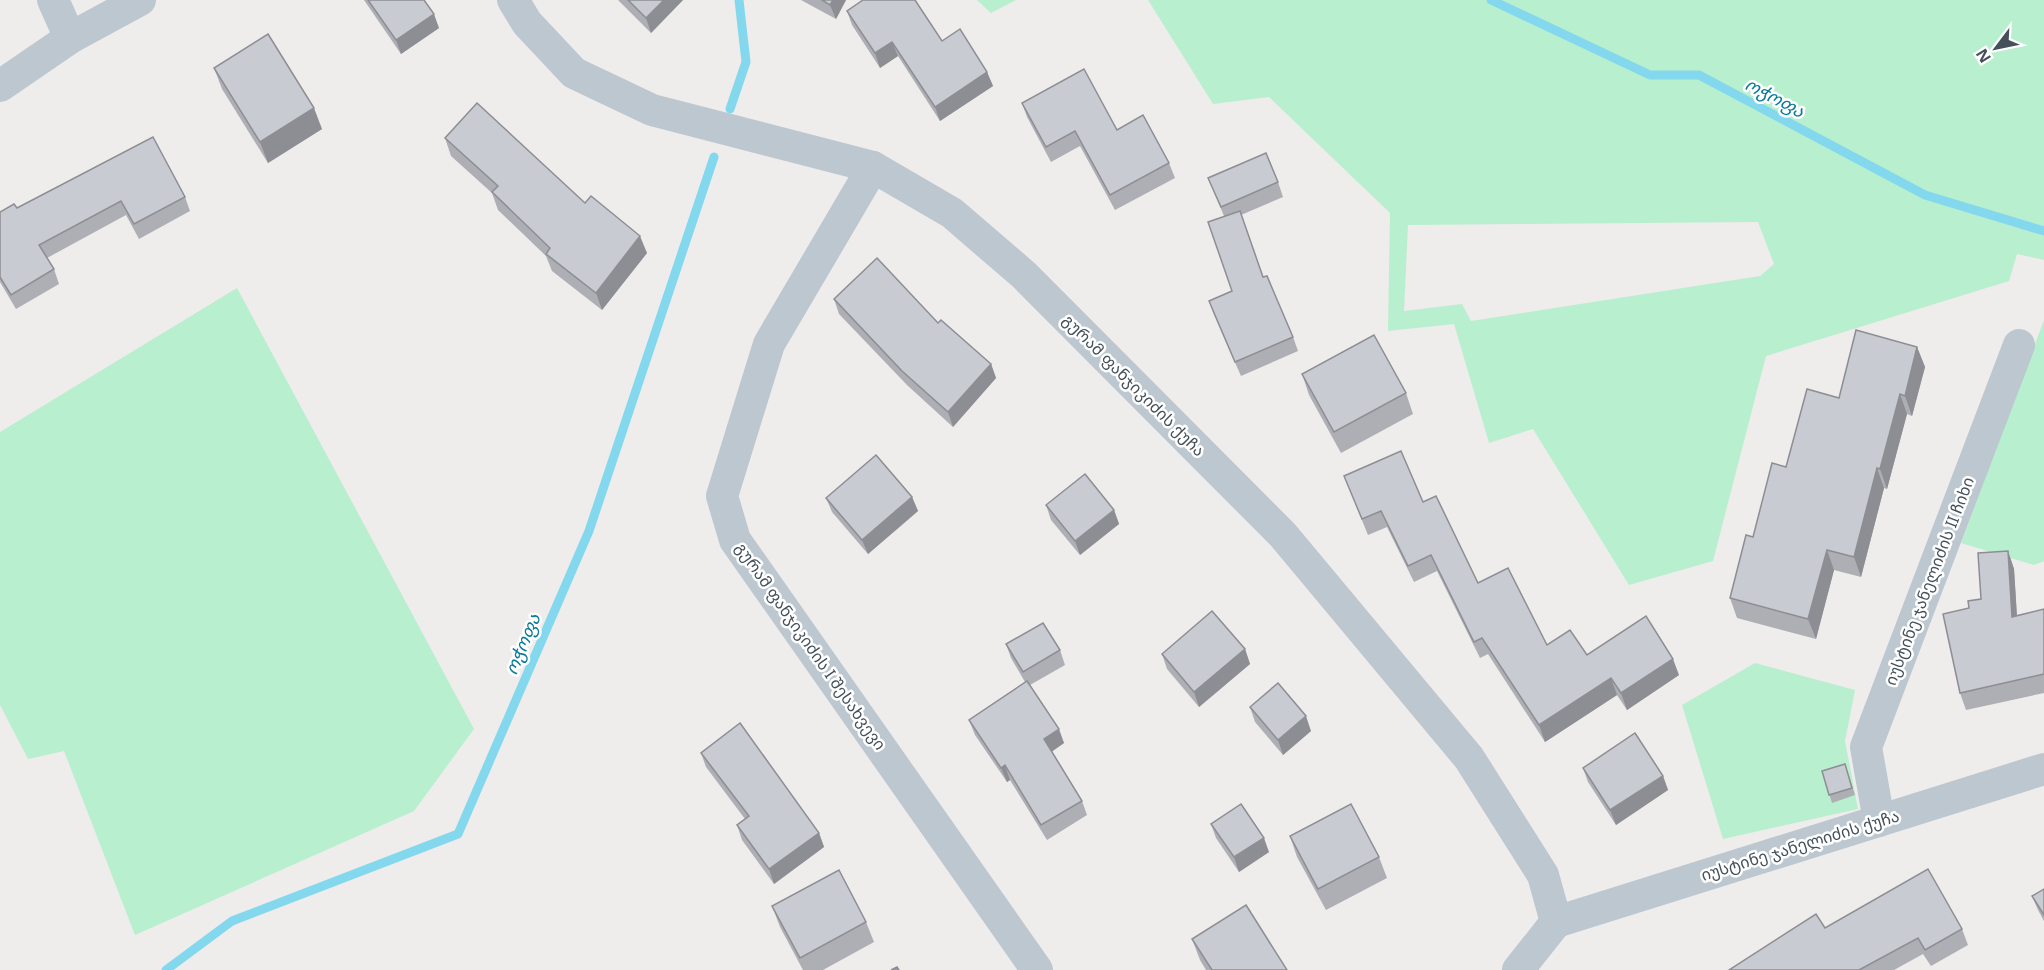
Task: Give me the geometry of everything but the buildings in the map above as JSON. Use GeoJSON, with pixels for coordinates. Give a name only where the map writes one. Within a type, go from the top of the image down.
{"type":"FeatureCollection","features":[{"type":"Feature","properties":{"kind":"street"},"geometry":{"type":"LineString","coordinates":[[53,0],[70,38]]}},
{"type":"Feature","properties":{"kind":"street"},"geometry":{"type":"LineString","coordinates":[[0,86],[70,38],[140,0]]}},
{"type":"Feature","properties":{"kind":"street","name":"გურამ ფანჯიკიძის ქუჩა"},"geometry":{"type":"LineString","coordinates":[[513,0],[527,23],[574,73],[652,110],[873,167],[952,213],[1024,275],[1283,535],[1469,758],[1543,875],[1556,922]]}},
{"type":"Feature","properties":{"kind":"street","name":"გურამ ფანჯიკიძის I შესახვევი"},"geometry":{"type":"LineString","coordinates":[[873,167],[769,344],[722,496],[735,540],[1037,970]]}},
{"type":"Feature","properties":{"kind":"street","name":"იუსტინე ჯანელიძის II ჩიხი"},"geometry":{"type":"LineString","coordinates":[[1879,820],[1866,747],[2019,345]]}},
{"type":"Feature","properties":{"kind":"street","name":"იუსტინე ჯანელიძის ქუჩა"},"geometry":{"type":"LineString","coordinates":[[1556,922],[2044,769]]}},
{"type":"Feature","properties":{"kind":"street"},"geometry":{"type":"LineString","coordinates":[[1518,970],[1556,922]]}},
{"type":"Feature","properties":{"kind":"green space"},"geometry":{"type":"Polygon","coordinates":[[[977,0],[1016,0],[991,13],[977,0]]]}},
{"type":"Feature","properties":{"kind":"green space"},"geometry":{"type":"Polygon","coordinates":[[[1148,0],[2044,0],[2044,260],[2017,254],[2009,281],[1766,356],[1713,561],[1629,585],[1533,429],[1489,443],[1454,324],[1388,331],[1390,213],[1269,97],[1213,104],[1148,0]],[[1758,222],[1408,225],[1404,311],[1462,304],[1471,321],[1760,276],[1774,264],[1758,222]]]}},
{"type":"Feature","properties":{"kind":"green space"},"geometry":{"type":"Polygon","coordinates":[[[237,288],[474,729],[414,811],[135,935],[64,751],[28,759],[0,705],[0,432],[237,288]]]}},
{"type":"Feature","properties":{"kind":"green space"},"geometry":{"type":"Polygon","coordinates":[[[2044,320],[2044,561],[2034,565],[1961,543],[2044,320]]]}},
{"type":"Feature","properties":{"kind":"green space"},"geometry":{"type":"Polygon","coordinates":[[[1755,663],[1855,690],[1845,741],[1858,809],[1723,839],[1682,705],[1755,663]]]}},
{"type":"Feature","properties":{"kind":"waterway","name":"ოჭოფა"},"geometry":{"type":"LineString","coordinates":[[730,109],[746,62],[739,0]]}},
{"type":"Feature","properties":{"kind":"waterway","name":"ოჭოფა"},"geometry":{"type":"LineString","coordinates":[[1491,0],[1650,75],[1699,75],[1925,195],[2044,231]]}},
{"type":"Feature","properties":{"kind":"waterway","name":"ოჭოფა"},"geometry":{"type":"LineString","coordinates":[[166,970],[232,921],[458,834],[589,531],[714,157]]}}]}
